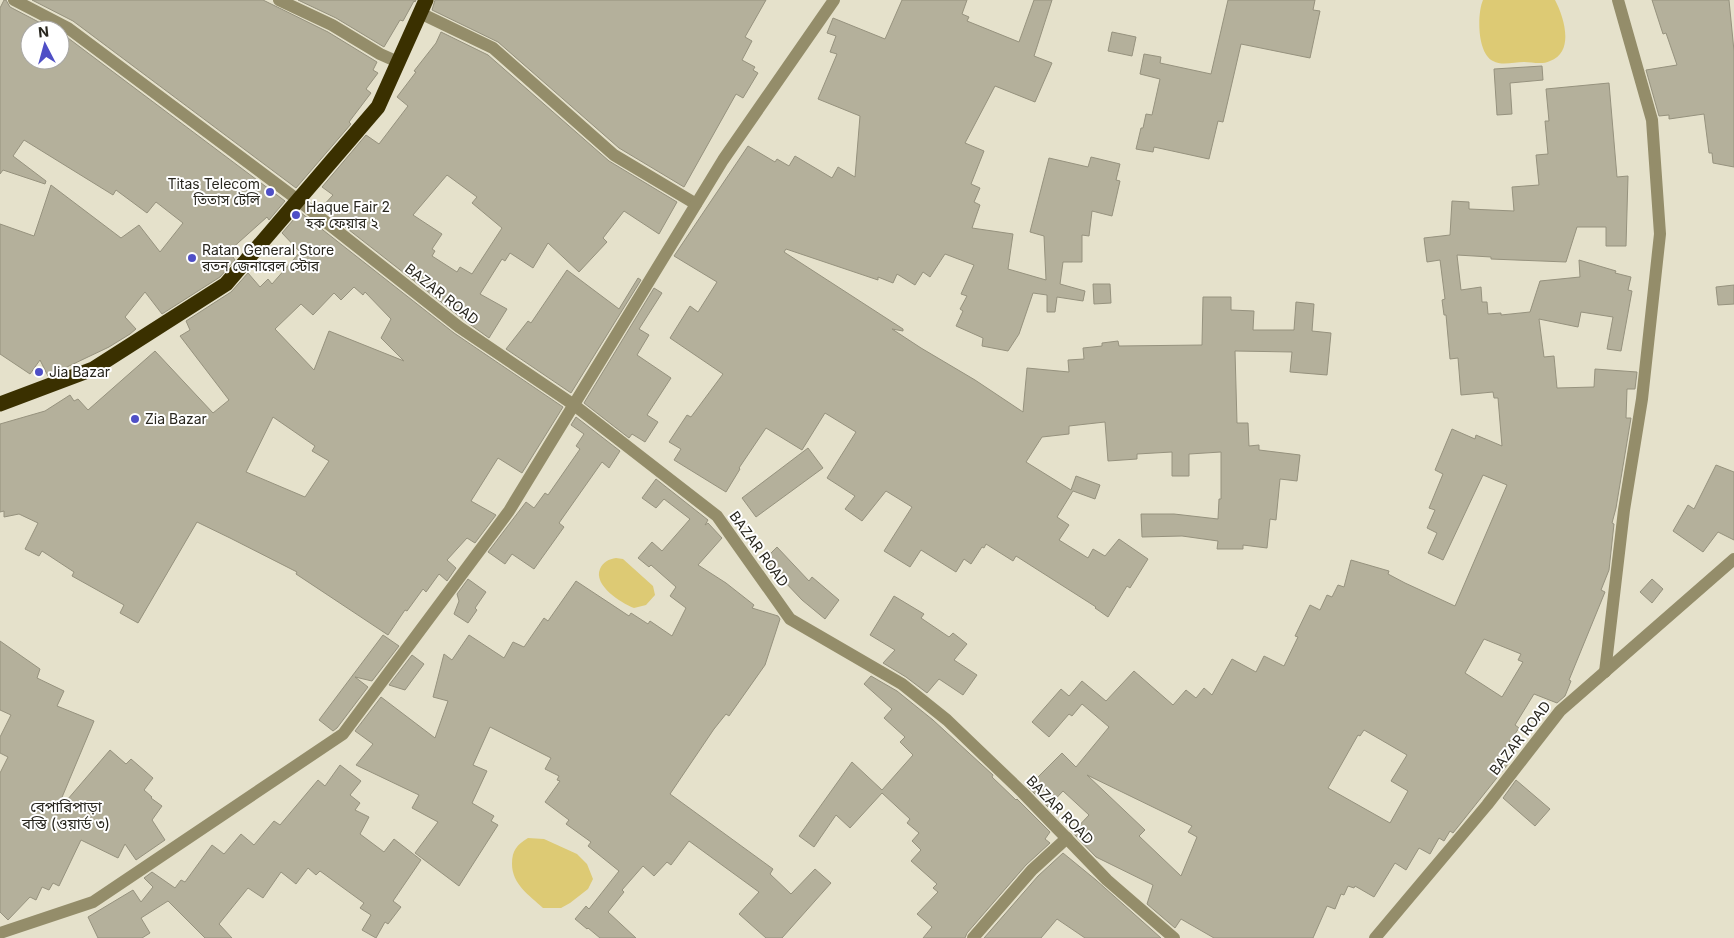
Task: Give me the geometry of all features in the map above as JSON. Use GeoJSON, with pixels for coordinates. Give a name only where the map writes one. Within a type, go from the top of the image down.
{"type":"FeatureCollection","features":[{"type":"Feature","properties":{"kind":"highway"},"geometry":{"type":"LineString","coordinates":[[0,404],[93,369],[226,284],[378,107],[423,6]]}},
{"type":"Feature","properties":{"kind":"street","name":"BAZAR ROAD"},"geometry":{"type":"LineString","coordinates":[[14,0],[68,28],[298,200],[459,327],[574,405],[717,516],[790,619],[902,684],[947,720],[1107,880],[1174,938]]}},
{"type":"Feature","properties":{"kind":"street"},"geometry":{"type":"LineString","coordinates":[[279,0],[332,25],[380,54],[398,62]]}},
{"type":"Feature","properties":{"kind":"street"},"geometry":{"type":"LineString","coordinates":[[0,933],[93,902],[343,734],[509,510],[723,160],[834,0]]}},
{"type":"Feature","properties":{"kind":"street"},"geometry":{"type":"LineString","coordinates":[[1606,672],[1624,510],[1642,399],[1660,234],[1652,120],[1618,0]]}},
{"type":"Feature","properties":{"kind":"street"},"geometry":{"type":"LineString","coordinates":[[423,6],[493,48],[614,155],[696,204]]}},
{"type":"Feature","properties":{"kind":"street","name":"BAZAR ROAD"},"geometry":{"type":"LineString","coordinates":[[1375,938],[1487,805],[1560,711],[1734,559]]}},
{"type":"Feature","properties":{"kind":"street"},"geometry":{"type":"LineString","coordinates":[[973,938],[1032,870],[1067,838]]}},
{"type":"Feature","properties":{"kind":"shaded area"},"geometry":{"type":"Polygon","coordinates":[[[1483,0],[1555,0],[1564,24],[1565,42],[1563,50],[1558,56],[1544,63],[1504,64],[1493,61],[1488,57],[1481,42],[1479,23],[1483,0]]]}},
{"type":"Feature","properties":{"kind":"shaded area"},"geometry":{"type":"Polygon","coordinates":[[[616,558],[623,559],[653,586],[655,595],[646,605],[634,608],[616,598],[604,587],[599,575],[600,569],[606,561],[616,558]]]}},
{"type":"Feature","properties":{"kind":"shaded area"},"geometry":{"type":"Polygon","coordinates":[[[528,838],[544,839],[577,854],[587,864],[593,879],[588,889],[561,908],[543,908],[522,889],[513,871],[512,859],[514,851],[528,838]]]}},
{"type":"Feature","properties":{"kind":"building"},"geometry":{"type":"Polygon","coordinates":[[[4,0],[6,0],[10,7],[35,20],[20,20],[20,70],[70,70],[70,40],[285,201],[269,220],[267,217],[229,251],[235,260],[220,277],[162,314],[145,292],[125,317],[136,329],[109,347],[48,376],[40,360],[30,374],[0,354],[0,224],[34,236],[51,185],[121,238],[139,225],[160,252],[183,223],[156,202],[147,213],[116,190],[113,195],[24,140],[13,156],[46,181],[45,184],[3,170],[0,174],[0,8],[4,0]]]}},
{"type":"Feature","properties":{"kind":"building"},"geometry":{"type":"Polygon","coordinates":[[[32,0],[263,0],[328,32],[377,62],[373,70],[378,73],[366,89],[371,93],[349,122],[351,124],[296,188],[73,21],[32,0]]]}},
{"type":"Feature","properties":{"kind":"building"},"geometry":{"type":"Polygon","coordinates":[[[298,0],[416,0],[403,21],[400,20],[384,47],[336,18],[298,0]]]}},
{"type":"Feature","properties":{"kind":"building"},"geometry":{"type":"Polygon","coordinates":[[[435,0],[766,0],[745,37],[752,41],[742,60],[755,67],[753,70],[758,73],[743,98],[736,94],[684,187],[619,148],[498,42],[432,10],[435,0]]]}},
{"type":"Feature","properties":{"kind":"building"},"geometry":{"type":"Polygon","coordinates":[[[902,0],[967,0],[962,14],[969,17],[967,21],[1019,42],[1034,0],[1052,0],[1034,56],[1052,63],[1035,102],[995,86],[965,143],[984,151],[971,184],[980,188],[974,202],[980,205],[972,228],[1013,234],[1008,269],[1046,280],[1044,236],[1030,232],[1049,158],[1088,167],[1091,157],[1120,164],[1116,180],[1120,181],[1112,216],[1092,211],[1089,236],[1082,235],[1082,262],[1063,262],[1060,284],[1085,291],[1083,301],[1057,297],[1055,312],[1047,312],[1047,295],[1033,293],[1019,334],[1008,351],[982,346],[983,338],[956,326],[963,311],[960,309],[967,296],[961,294],[974,265],[945,254],[930,277],[923,272],[915,285],[897,274],[893,283],[878,277],[878,280],[786,249],[784,252],[903,329],[903,331],[892,329],[1023,412],[1027,368],[1069,372],[1068,360],[1084,359],[1083,348],[1102,346],[1102,343],[1118,341],[1119,346],[1202,345],[1203,297],[1231,297],[1231,310],[1254,311],[1253,330],[1294,330],[1296,302],[1314,304],[1312,331],[1331,333],[1327,375],[1290,372],[1292,352],[1235,351],[1237,423],[1248,423],[1249,446],[1259,445],[1259,450],[1300,455],[1297,481],[1280,479],[1276,520],[1270,519],[1267,548],[1243,545],[1243,549],[1217,549],[1218,541],[1182,536],[1142,537],[1141,514],[1174,514],[1218,519],[1219,499],[1221,499],[1221,452],[1189,454],[1189,476],[1172,476],[1172,452],[1137,454],[1137,459],[1108,461],[1105,422],[1069,426],[1069,434],[1042,437],[1026,462],[1071,490],[1076,476],[1100,485],[1095,499],[1073,491],[1057,517],[1069,525],[1059,540],[1088,558],[1093,549],[1105,556],[1119,539],[1148,559],[1130,588],[1127,586],[1108,617],[1096,607],[1016,556],[1013,561],[986,544],[971,564],[964,559],[956,572],[921,550],[910,567],[884,551],[912,507],[886,491],[862,521],[845,509],[855,496],[827,478],[856,432],[825,413],[802,450],[766,428],[739,468],[726,492],[674,460],[681,449],[669,442],[687,415],[691,417],[723,374],[670,338],[690,306],[698,312],[717,282],[674,256],[748,146],[775,162],[777,159],[789,166],[795,156],[832,178],[838,167],[855,177],[860,116],[818,99],[837,54],[830,52],[836,36],[827,33],[833,18],[885,39],[902,0]]]}},
{"type":"Feature","properties":{"kind":"building"},"geometry":{"type":"Polygon","coordinates":[[[1228,0],[1315,0],[1313,10],[1320,11],[1310,58],[1241,44],[1223,122],[1218,121],[1209,159],[1154,147],[1153,152],[1136,149],[1146,114],[1152,115],[1160,79],[1140,74],[1144,54],[1161,57],[1160,63],[1211,74],[1228,0]]]}},
{"type":"Feature","properties":{"kind":"building"},"geometry":{"type":"Polygon","coordinates":[[[1652,0],[1729,0],[1734,51],[1734,167],[1713,163],[1712,153],[1709,153],[1704,114],[1669,119],[1669,115],[1659,116],[1646,70],[1677,65],[1666,33],[1663,34],[1652,0]]]}},
{"type":"Feature","properties":{"kind":"building"},"geometry":{"type":"Polygon","coordinates":[[[441,32],[488,55],[609,161],[677,202],[659,234],[624,211],[603,238],[607,242],[579,272],[548,243],[533,268],[510,253],[505,261],[502,259],[480,294],[507,309],[489,338],[321,208],[333,195],[322,187],[366,135],[379,144],[408,106],[397,97],[436,43],[441,32]],[[447,175],[413,215],[442,234],[432,249],[435,251],[432,256],[457,272],[460,267],[472,274],[502,228],[472,203],[477,197],[447,175]]]}},
{"type":"Feature","properties":{"kind":"building"},"geometry":{"type":"Polygon","coordinates":[[[1112,32],[1136,37],[1132,56],[1108,51],[1112,32]]]}},
{"type":"Feature","properties":{"kind":"building"},"geometry":{"type":"Polygon","coordinates":[[[1542,66],[1543,80],[1510,83],[1512,114],[1497,115],[1494,69],[1542,66]]]}},
{"type":"Feature","properties":{"kind":"building"},"geometry":{"type":"Polygon","coordinates":[[[1609,83],[1617,177],[1628,176],[1626,246],[1606,246],[1606,227],[1577,227],[1566,262],[1491,259],[1491,257],[1457,255],[1461,290],[1481,287],[1482,302],[1487,302],[1488,314],[1501,313],[1501,315],[1530,312],[1540,281],[1580,277],[1579,260],[1631,277],[1628,290],[1632,291],[1621,351],[1607,349],[1613,317],[1581,312],[1578,327],[1539,319],[1544,357],[1554,356],[1557,388],[1594,387],[1595,369],[1637,372],[1635,389],[1627,389],[1626,418],[1631,418],[1612,523],[1614,524],[1609,570],[1601,590],[1605,592],[1569,680],[1571,681],[1565,696],[1557,703],[1534,694],[1515,725],[1519,728],[1498,758],[1508,764],[1453,833],[1450,831],[1444,841],[1439,838],[1430,854],[1419,848],[1406,870],[1395,863],[1374,897],[1355,886],[1354,888],[1348,886],[1344,895],[1341,894],[1335,909],[1327,906],[1313,938],[1214,938],[1181,919],[1175,928],[1147,904],[1153,885],[1096,857],[1074,834],[1073,832],[1089,815],[1063,791],[1048,807],[1028,787],[1062,753],[1076,767],[1109,727],[1082,704],[1072,716],[1069,714],[1049,737],[1032,722],[1061,689],[1069,696],[1082,681],[1106,701],[1134,671],[1173,705],[1186,690],[1196,698],[1204,688],[1212,695],[1232,659],[1256,672],[1264,656],[1284,666],[1298,637],[1295,636],[1310,605],[1320,610],[1327,595],[1332,597],[1338,585],[1344,587],[1351,560],[1389,571],[1388,574],[1455,606],[1507,485],[1483,475],[1443,560],[1428,553],[1437,533],[1427,528],[1435,510],[1429,508],[1443,474],[1435,470],[1452,429],[1475,439],[1476,435],[1502,446],[1498,398],[1494,398],[1493,392],[1461,395],[1458,358],[1450,359],[1446,315],[1444,315],[1442,300],[1445,299],[1440,260],[1427,262],[1424,238],[1450,235],[1452,201],[1469,202],[1469,209],[1514,211],[1512,187],[1539,185],[1536,155],[1548,154],[1545,121],[1549,121],[1546,89],[1609,83]],[[1484,639],[1465,673],[1502,697],[1523,662],[1518,660],[1521,654],[1484,639]],[[1364,730],[1360,736],[1358,735],[1328,788],[1390,823],[1408,791],[1391,781],[1407,755],[1364,730]],[[1087,775],[1145,830],[1139,836],[1181,876],[1197,837],[1188,832],[1192,826],[1087,775]]]}},
{"type":"Feature","properties":{"kind":"building"},"geometry":{"type":"Polygon","coordinates":[[[300,212],[454,333],[563,407],[522,473],[498,458],[471,501],[496,515],[475,543],[467,538],[447,560],[456,568],[447,581],[439,574],[426,592],[423,589],[407,611],[405,610],[388,635],[296,574],[297,572],[197,522],[138,623],[120,613],[124,605],[72,576],[74,572],[42,551],[39,556],[25,549],[38,523],[19,514],[4,517],[4,511],[0,512],[0,424],[45,411],[70,395],[74,401],[78,399],[88,410],[155,351],[213,413],[229,400],[180,336],[190,330],[186,321],[231,292],[248,273],[260,287],[268,279],[272,284],[300,252],[282,233],[300,212]],[[354,287],[341,300],[334,293],[313,315],[301,304],[275,329],[314,370],[329,331],[404,361],[381,338],[391,319],[365,292],[363,295],[354,287]],[[273,417],[246,472],[305,497],[329,461],[312,451],[315,446],[273,417]]]}},
{"type":"Feature","properties":{"kind":"building"},"geometry":{"type":"Polygon","coordinates":[[[567,270],[619,309],[638,278],[641,280],[571,393],[506,349],[528,321],[531,323],[567,270]]]}},
{"type":"Feature","properties":{"kind":"building"},"geometry":{"type":"Polygon","coordinates":[[[1093,284],[1110,284],[1111,303],[1094,304],[1093,284]]]}},
{"type":"Feature","properties":{"kind":"building"},"geometry":{"type":"Polygon","coordinates":[[[1734,285],[1734,304],[1718,305],[1716,287],[1734,285]]]}},
{"type":"Feature","properties":{"kind":"building"},"geometry":{"type":"Polygon","coordinates":[[[654,288],[662,293],[639,329],[649,335],[637,355],[671,378],[647,415],[658,422],[645,442],[632,434],[629,438],[584,403],[654,288]]]}},
{"type":"Feature","properties":{"kind":"building"},"geometry":{"type":"Polygon","coordinates":[[[576,417],[620,451],[609,468],[602,462],[559,523],[564,527],[534,569],[512,554],[505,564],[488,552],[526,502],[534,508],[545,493],[548,495],[580,449],[576,446],[584,434],[571,425],[576,417]]]}},
{"type":"Feature","properties":{"kind":"building"},"geometry":{"type":"Polygon","coordinates":[[[808,448],[823,468],[756,517],[742,498],[808,448]]]}},
{"type":"Feature","properties":{"kind":"building"},"geometry":{"type":"Polygon","coordinates":[[[1716,465],[1734,472],[1734,540],[1718,532],[1703,552],[1673,531],[1688,505],[1694,509],[1716,465]]]}},
{"type":"Feature","properties":{"kind":"building"},"geometry":{"type":"Polygon","coordinates":[[[656,479],[708,520],[705,525],[708,523],[722,538],[698,565],[726,583],[754,605],[752,608],[778,616],[780,619],[765,665],[729,716],[726,714],[714,729],[670,794],[773,869],[770,874],[791,894],[815,869],[831,883],[782,938],[766,938],[739,914],[759,892],[689,841],[671,865],[667,862],[654,876],[643,866],[622,890],[624,892],[608,912],[636,938],[600,938],[587,929],[575,919],[586,906],[589,909],[619,871],[588,846],[591,842],[566,824],[569,820],[545,802],[560,781],[557,780],[559,776],[545,769],[551,758],[490,727],[473,765],[487,771],[472,803],[494,816],[491,821],[498,825],[459,886],[415,853],[438,822],[412,808],[419,795],[356,765],[373,744],[355,731],[381,697],[435,738],[448,701],[433,697],[444,654],[452,660],[469,635],[504,658],[513,642],[524,647],[544,618],[548,621],[576,581],[629,616],[631,613],[648,624],[650,621],[672,636],[686,608],[670,596],[676,587],[651,565],[649,567],[638,558],[652,542],[662,551],[690,519],[664,499],[656,508],[642,498],[656,479]]]}},
{"type":"Feature","properties":{"kind":"building"},"geometry":{"type":"Polygon","coordinates":[[[777,547],[809,581],[812,577],[839,600],[825,619],[802,600],[764,560],[777,547]]]}},
{"type":"Feature","properties":{"kind":"building"},"geometry":{"type":"Polygon","coordinates":[[[468,579],[486,592],[468,623],[454,614],[459,601],[457,594],[468,579]]]}},
{"type":"Feature","properties":{"kind":"building"},"geometry":{"type":"Polygon","coordinates":[[[1652,579],[1663,589],[1652,603],[1640,592],[1652,579]]]}},
{"type":"Feature","properties":{"kind":"building"},"geometry":{"type":"Polygon","coordinates":[[[894,596],[924,614],[921,618],[949,637],[953,633],[967,644],[954,660],[977,675],[963,695],[939,679],[927,693],[883,663],[895,650],[870,635],[894,596]]]}},
{"type":"Feature","properties":{"kind":"building"},"geometry":{"type":"Polygon","coordinates":[[[383,635],[399,646],[372,681],[355,677],[368,687],[333,731],[319,720],[383,635]]]}},
{"type":"Feature","properties":{"kind":"building"},"geometry":{"type":"Polygon","coordinates":[[[0,641],[40,669],[37,678],[64,691],[57,706],[94,721],[55,814],[110,750],[126,764],[131,759],[153,778],[144,790],[162,806],[152,820],[165,840],[136,860],[125,844],[118,858],[81,840],[59,886],[53,883],[49,890],[42,887],[36,900],[30,897],[8,920],[0,912],[0,773],[8,757],[0,753],[0,737],[11,715],[0,710],[0,641]]]}},
{"type":"Feature","properties":{"kind":"building"},"geometry":{"type":"Polygon","coordinates":[[[412,655],[424,664],[405,690],[389,685],[412,655]]]}},
{"type":"Feature","properties":{"kind":"building"},"geometry":{"type":"Polygon","coordinates":[[[871,676],[897,691],[933,720],[993,775],[992,777],[1050,832],[1045,839],[1050,843],[1026,865],[967,933],[965,938],[923,938],[932,927],[917,914],[938,892],[933,888],[937,884],[911,861],[921,850],[912,841],[919,833],[907,823],[910,819],[882,793],[850,828],[836,815],[814,847],[799,836],[852,762],[882,790],[913,755],[900,742],[905,737],[884,718],[892,709],[864,684],[871,676]]]}},
{"type":"Feature","properties":{"kind":"building"},"geometry":{"type":"Polygon","coordinates":[[[340,765],[361,781],[350,795],[360,803],[355,810],[369,817],[360,834],[384,852],[394,839],[421,860],[393,901],[401,907],[388,924],[385,922],[376,938],[362,930],[371,915],[360,908],[364,903],[320,871],[316,875],[308,868],[296,884],[281,872],[263,898],[248,888],[219,924],[232,938],[205,938],[168,901],[141,918],[150,933],[142,938],[98,938],[88,917],[133,890],[141,902],[153,887],[144,878],[152,872],[175,888],[181,880],[185,882],[212,845],[224,854],[241,834],[254,845],[274,821],[280,825],[318,780],[325,786],[340,765]]]}},
{"type":"Feature","properties":{"kind":"building"},"geometry":{"type":"Polygon","coordinates":[[[1516,780],[1550,809],[1535,826],[1503,798],[1516,780]]]}},
{"type":"Feature","properties":{"kind":"building"},"geometry":{"type":"Polygon","coordinates":[[[1063,853],[1161,938],[1085,938],[1057,919],[1041,938],[984,938],[1038,876],[1063,853]]]}},
{"type":"Feature","properties":{"kind":"place","name":"Titas Telecom তিতাস টেলি"},"geometry":{"type":"Point","coordinates":[270,192]}},
{"type":"Feature","properties":{"kind":"place","name":"Haque Fair 2 হক ফেয়ার ২"},"geometry":{"type":"Point","coordinates":[296,215]}},
{"type":"Feature","properties":{"kind":"place","name":"Ratan General Store রতন জেনারেল স্টোর"},"geometry":{"type":"Point","coordinates":[192,258]}},
{"type":"Feature","properties":{"kind":"place","name":"Jia Bazar"},"geometry":{"type":"Point","coordinates":[39,372]}},
{"type":"Feature","properties":{"kind":"place","name":"Zia Bazar"},"geometry":{"type":"Point","coordinates":[135,419]}},
{"type":"Feature","properties":{"kind":"district","name":"বেপারিপাড়া বস্তি (ওয়ার্ড ৩)"},"geometry":{"type":"Point","coordinates":[66,816]}}]}
